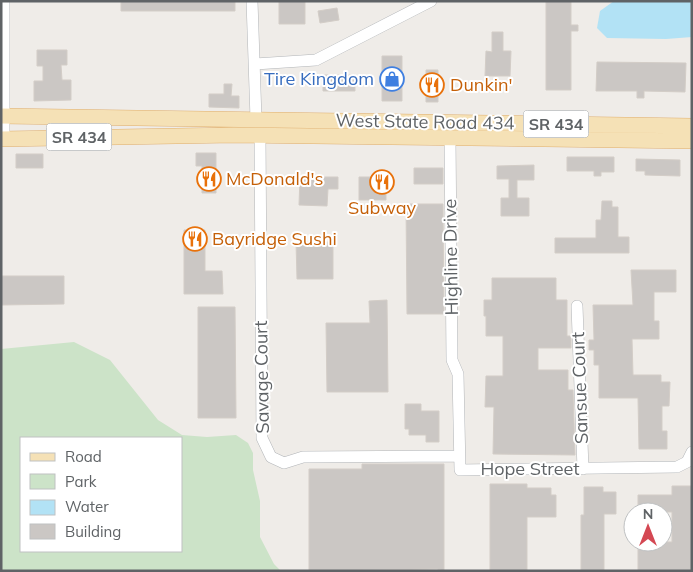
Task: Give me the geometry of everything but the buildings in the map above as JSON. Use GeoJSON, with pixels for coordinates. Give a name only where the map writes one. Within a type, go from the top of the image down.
{"type":"FeatureCollection","features":[{"type":"Feature","properties":{"kind":"main road","name":"West State Road 434"},"geometry":{"type":"LineString","coordinates":[[2,116],[692,127]]}},
{"type":"Feature","properties":{"kind":"main road"},"geometry":{"type":"LineString","coordinates":[[234,135],[248,128],[256,119]]}},
{"type":"Feature","properties":{"kind":"main road"},"geometry":{"type":"LineString","coordinates":[[260,135],[266,127],[280,120]]}},
{"type":"Feature","properties":{"kind":"main road"},"geometry":{"type":"LineString","coordinates":[[667,141],[684,134],[692,127]]}},
{"type":"Feature","properties":{"kind":"main road","name":"West State Road 434"},"geometry":{"type":"LineString","coordinates":[[234,135],[692,141]]}},
{"type":"Feature","properties":{"kind":"main road","name":"SR 434"},"geometry":{"type":"LineString","coordinates":[[3,139],[234,135]]}},
{"type":"Feature","properties":{"kind":"street"},"geometry":{"type":"LineString","coordinates":[[3,139],[4,1]]}},
{"type":"Feature","properties":{"kind":"street"},"geometry":{"type":"LineString","coordinates":[[252,1],[256,119]]}},
{"type":"Feature","properties":{"kind":"street"},"geometry":{"type":"LineString","coordinates":[[255,64],[316,60],[431,1]]}},
{"type":"Feature","properties":{"kind":"street","name":"Savage Court"},"geometry":{"type":"LineString","coordinates":[[260,135],[262,438],[271,457],[284,463],[303,457],[459,456]]}},
{"type":"Feature","properties":{"kind":"street","name":"Highline Drive"},"geometry":{"type":"LineString","coordinates":[[450,138],[452,360],[458,374]]}},
{"type":"Feature","properties":{"kind":"street","name":"Sansue Court"},"geometry":{"type":"LineString","coordinates":[[577,306],[583,469]]}},
{"type":"Feature","properties":{"kind":"street","name":"Hope Street"},"geometry":{"type":"LineString","coordinates":[[458,374],[460,470],[677,467],[686,462],[691,453]]}},
{"type":"Feature","properties":{"kind":"green space"},"geometry":{"type":"Polygon","coordinates":[[[74,342],[110,360],[158,420],[182,435],[207,437],[236,435],[248,443],[253,453],[253,470],[260,501],[260,537],[274,564],[281,571],[1,571],[1,349],[74,342]]]}},
{"type":"Feature","properties":{"kind":"water"},"geometry":{"type":"Polygon","coordinates":[[[614,1],[692,1],[692,37],[666,39],[607,38],[597,28],[600,11],[614,1]]]}},
{"type":"Feature","properties":{"kind":"place","name":"Tire Kingdom"},"geometry":{"type":"Point","coordinates":[392,79]}},
{"type":"Feature","properties":{"kind":"place","name":"Dunkin'"},"geometry":{"type":"Point","coordinates":[432,85]}},
{"type":"Feature","properties":{"kind":"place","name":"McDonald's"},"geometry":{"type":"Point","coordinates":[209,179]}},
{"type":"Feature","properties":{"kind":"place","name":"Subway"},"geometry":{"type":"Point","coordinates":[382,182]}},
{"type":"Feature","properties":{"kind":"place","name":"Bayridge Sushi"},"geometry":{"type":"Point","coordinates":[195,239]}}]}
